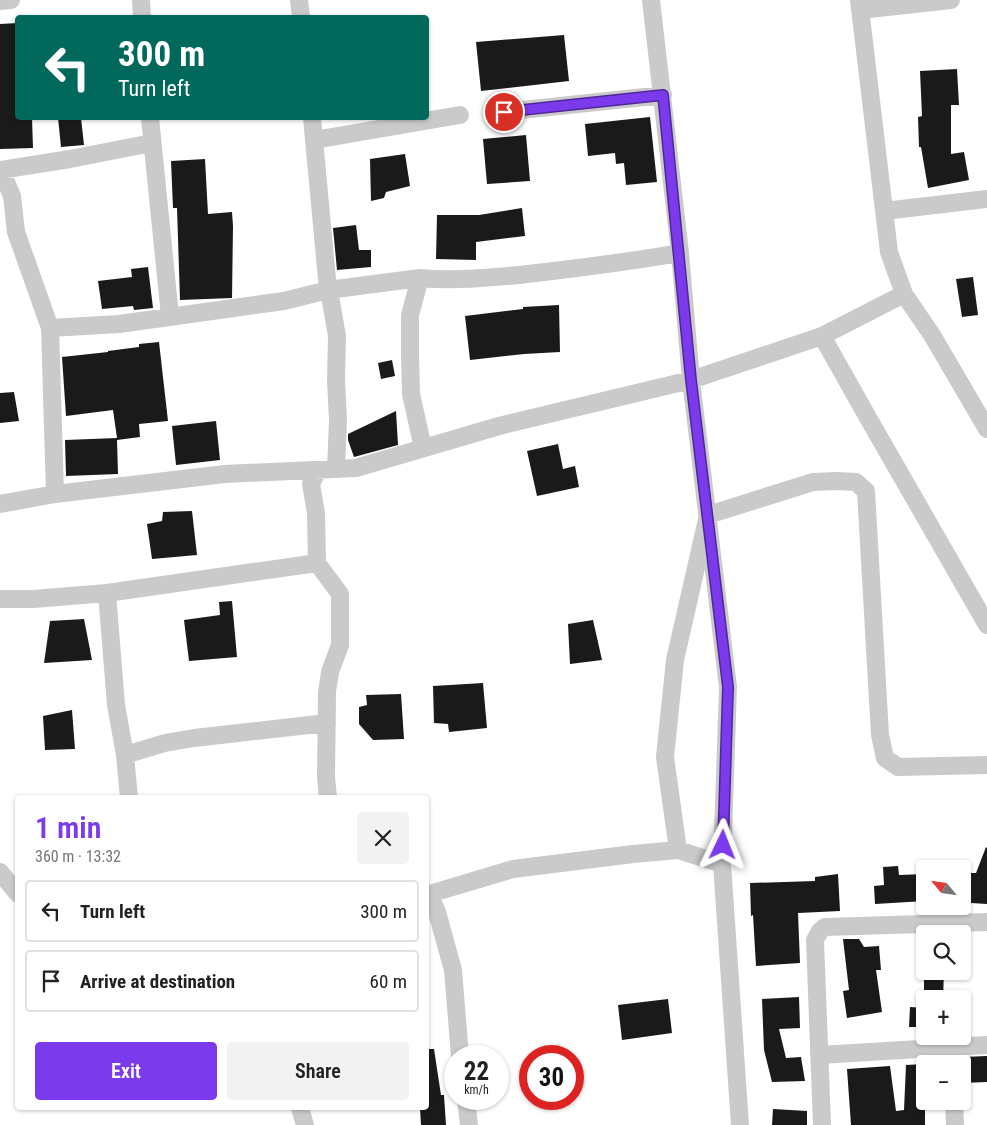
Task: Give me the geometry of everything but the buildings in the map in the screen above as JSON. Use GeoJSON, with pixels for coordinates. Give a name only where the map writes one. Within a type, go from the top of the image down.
{"type":"FeatureCollection","features":[{"type":"Feature","properties":{"kind":"street"},"geometry":{"type":"LineString","coordinates":[[0,1],[11,0]]}},
{"type":"Feature","properties":{"kind":"street"},"geometry":{"type":"LineString","coordinates":[[141,0],[142,15]]}},
{"type":"Feature","properties":{"kind":"street"},"geometry":{"type":"LineString","coordinates":[[300,0],[301,15]]}},
{"type":"Feature","properties":{"kind":"street"},"geometry":{"type":"LineString","coordinates":[[651,0],[680,253],[691,380],[728,687],[722,864],[740,1125]]}},
{"type":"Feature","properties":{"kind":"street"},"geometry":{"type":"LineString","coordinates":[[951,0],[859,5],[889,252],[904,294],[932,335],[987,429]]}},
{"type":"Feature","properties":{"kind":"street"},"geometry":{"type":"LineString","coordinates":[[504,112],[663,95]]}},
{"type":"Feature","properties":{"kind":"street"},"geometry":{"type":"LineString","coordinates":[[314,140],[460,115]]}},
{"type":"Feature","properties":{"kind":"street"},"geometry":{"type":"LineString","coordinates":[[150,120],[170,316]]}},
{"type":"Feature","properties":{"kind":"street"},"geometry":{"type":"LineString","coordinates":[[312,120],[328,290],[338,336],[336,469]]}},
{"type":"Feature","properties":{"kind":"street"},"geometry":{"type":"LineString","coordinates":[[55,494],[50,328],[16,232],[12,196],[1,170],[152,143]]}},
{"type":"Feature","properties":{"kind":"street"},"geometry":{"type":"LineString","coordinates":[[884,211],[987,199]]}},
{"type":"Feature","properties":{"kind":"street"},"geometry":{"type":"LineString","coordinates":[[50,328],[119,324],[284,301],[328,290],[420,278],[445,280],[512,275],[618,264],[680,253]]}},
{"type":"Feature","properties":{"kind":"street"},"geometry":{"type":"LineString","coordinates":[[420,278],[410,315],[410,355],[411,394],[423,448]]}},
{"type":"Feature","properties":{"kind":"street"},"geometry":{"type":"LineString","coordinates":[[0,504],[55,494],[225,474],[356,468],[499,426],[691,380],[822,336],[904,294]]}},
{"type":"Feature","properties":{"kind":"street"},"geometry":{"type":"LineString","coordinates":[[822,336],[987,625]]}},
{"type":"Feature","properties":{"kind":"street"},"geometry":{"type":"LineString","coordinates":[[318,470],[311,484],[316,513],[317,562],[340,594],[340,645],[330,672],[327,692],[326,777],[328,795]]}},
{"type":"Feature","properties":{"kind":"street"},"geometry":{"type":"LineString","coordinates":[[708,514],[813,482],[856,482],[861,486],[866,491],[880,735],[885,758],[898,767],[987,765]]}},
{"type":"Feature","properties":{"kind":"street"},"geometry":{"type":"LineString","coordinates":[[678,850],[665,757],[675,660],[708,514]]}},
{"type":"Feature","properties":{"kind":"street"},"geometry":{"type":"LineString","coordinates":[[0,599],[106,593],[317,562]]}},
{"type":"Feature","properties":{"kind":"street"},"geometry":{"type":"LineString","coordinates":[[106,593],[116,705],[125,755],[129,795]]}},
{"type":"Feature","properties":{"kind":"street"},"geometry":{"type":"LineString","coordinates":[[125,755],[165,743],[194,738],[327,723]]}},
{"type":"Feature","properties":{"kind":"street"},"geometry":{"type":"LineString","coordinates":[[429,895],[513,869],[678,850],[722,864]]}},
{"type":"Feature","properties":{"kind":"street"},"geometry":{"type":"LineString","coordinates":[[0,872],[15,890]]}},
{"type":"Feature","properties":{"kind":"street"},"geometry":{"type":"LineString","coordinates":[[429,899],[437,912],[453,970],[459,1045]]}},
{"type":"Feature","properties":{"kind":"street"},"geometry":{"type":"LineString","coordinates":[[822,1125],[815,940],[820,931],[825,927],[987,922]]}},
{"type":"Feature","properties":{"kind":"street"},"geometry":{"type":"LineString","coordinates":[[953,1055],[987,1045]]}},
{"type":"Feature","properties":{"kind":"street"},"geometry":{"type":"LineString","coordinates":[[820,1055],[916,1056]]}},
{"type":"Feature","properties":{"kind":"street"},"geometry":{"type":"LineString","coordinates":[[301,1110],[305,1125]]}},
{"type":"Feature","properties":{"kind":"street"},"geometry":{"type":"LineString","coordinates":[[467,1110],[469,1125]]}},
{"type":"Feature","properties":{"kind":"street"},"geometry":{"type":"LineString","coordinates":[[954,1110],[955,1125]]}},
{"type":"Feature","properties":{"kind":"route"},"geometry":{"type":"LineString","coordinates":[[504,112],[663,95],[691,380],[728,687],[723,845]]}}]}
